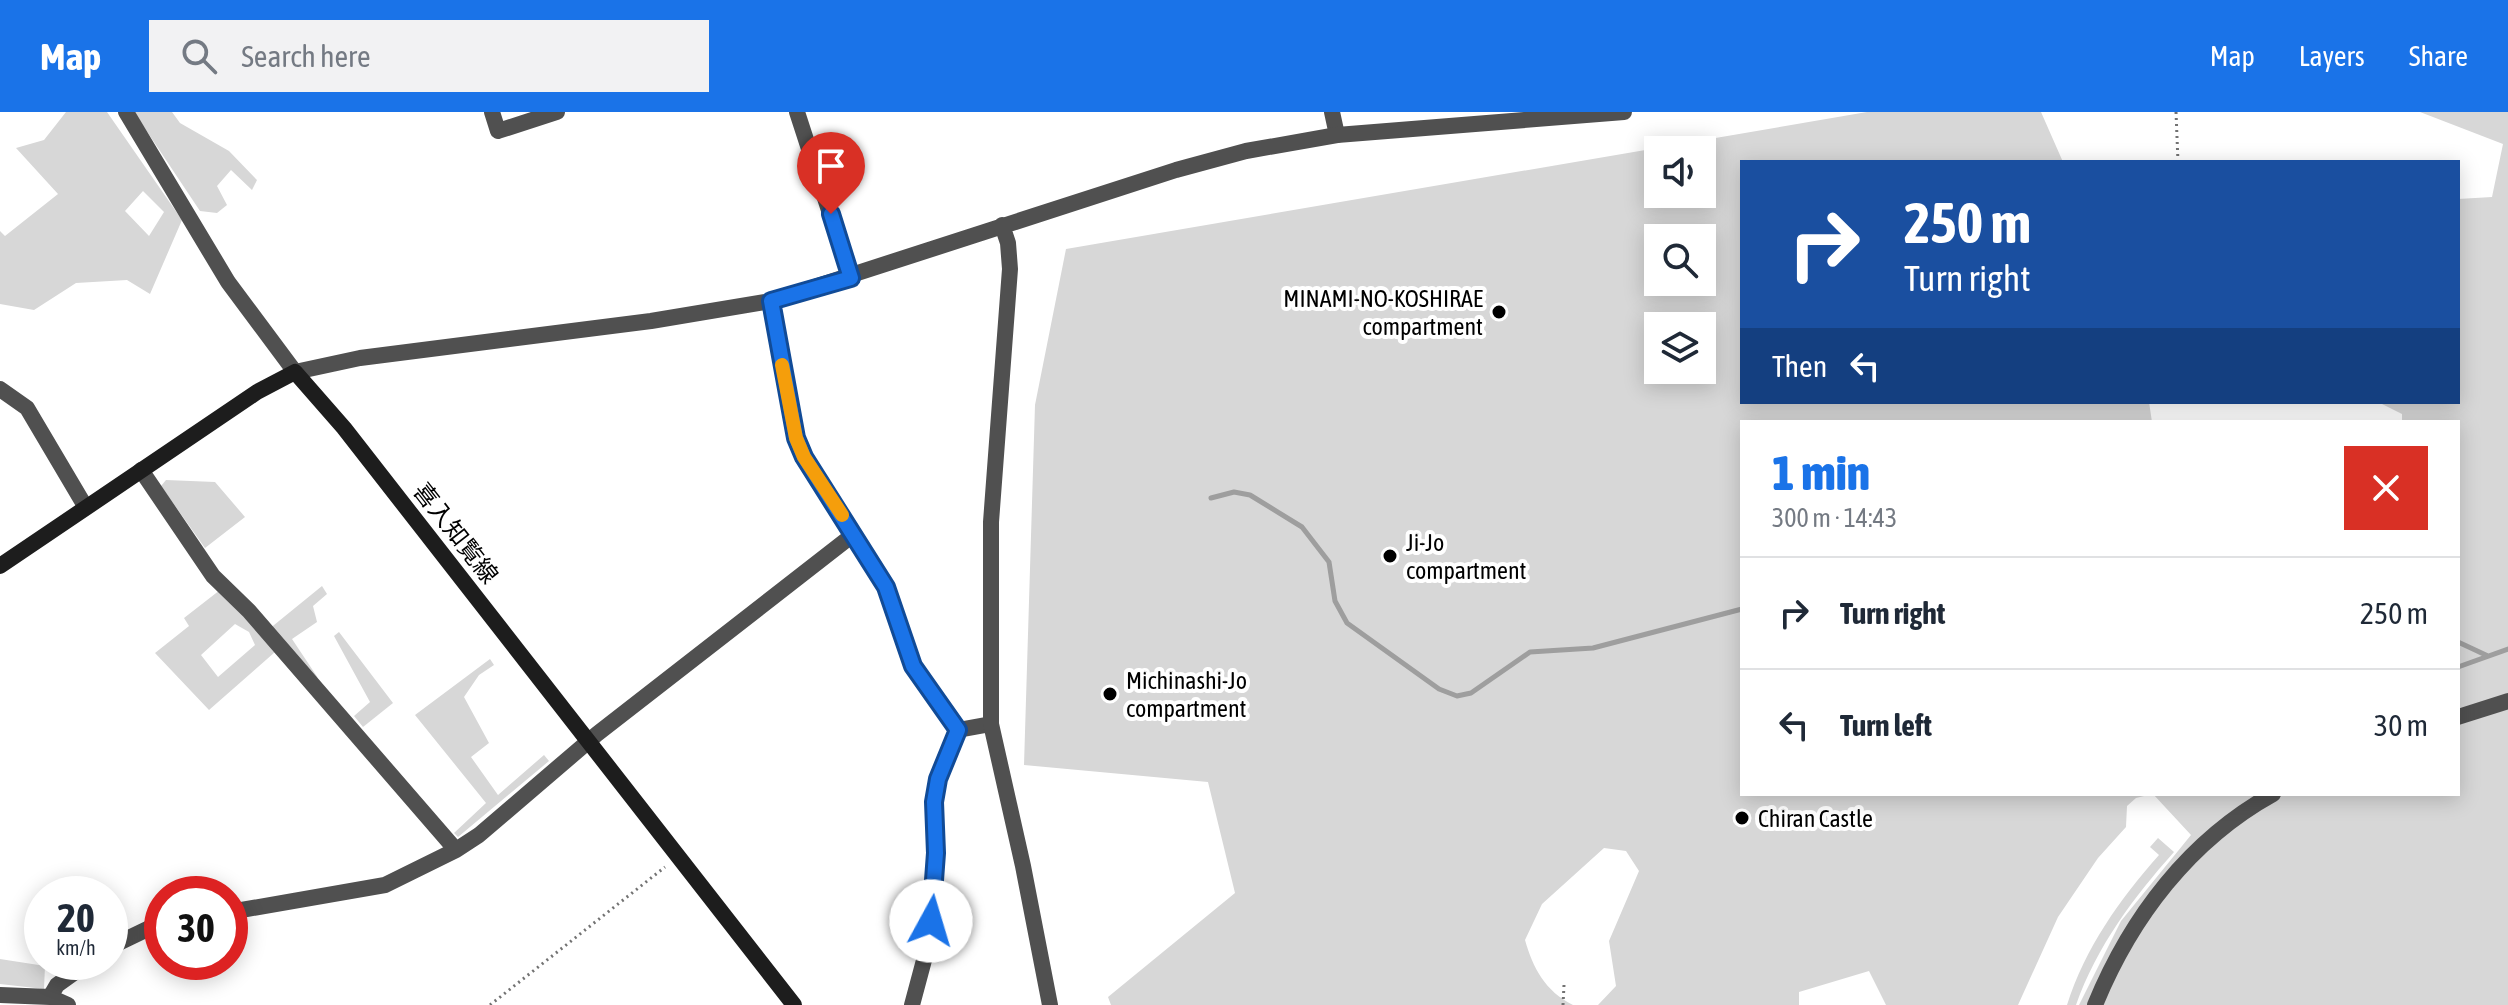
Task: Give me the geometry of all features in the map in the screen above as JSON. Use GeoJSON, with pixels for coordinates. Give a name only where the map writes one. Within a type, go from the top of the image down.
{"type":"FeatureCollection","features":[{"type":"Feature","properties":{"kind":"main road"},"geometry":{"type":"LineString","coordinates":[[0,566],[257,392],[295,372]]}},
{"type":"Feature","properties":{"kind":"main road","name":"喜入知覧線"},"geometry":{"type":"LineString","coordinates":[[295,372],[344,428],[794,1005]]}},
{"type":"Feature","properties":{"kind":"street"},"geometry":{"type":"LineString","coordinates":[[126,112],[228,282],[295,372],[360,358],[651,321],[771,301],[851,278],[1002,225],[1176,170],[1246,151],[1337,135],[1624,112]]}},
{"type":"Feature","properties":{"kind":"street"},"geometry":{"type":"LineString","coordinates":[[492,112],[498,131],[557,112]]}},
{"type":"Feature","properties":{"kind":"street"},"geometry":{"type":"LineString","coordinates":[[797,112],[851,278]]}},
{"type":"Feature","properties":{"kind":"street"},"geometry":{"type":"LineString","coordinates":[[1332,112],[1337,135]]}},
{"type":"Feature","properties":{"kind":"street"},"geometry":{"type":"LineString","coordinates":[[1002,225],[1008,243],[1010,269],[991,522],[991,724],[1050,1005]]}},
{"type":"Feature","properties":{"kind":"street"},"geometry":{"type":"LineString","coordinates":[[771,301],[796,438],[804,457],[886,587],[913,666],[958,730]]}},
{"type":"Feature","properties":{"kind":"street"},"geometry":{"type":"LineString","coordinates":[[0,389],[27,408],[85,506]]}},
{"type":"Feature","properties":{"kind":"street"},"geometry":{"type":"LineString","coordinates":[[141,470],[213,576],[249,611],[456,850]]}},
{"type":"Feature","properties":{"kind":"street"},"geometry":{"type":"LineString","coordinates":[[248,909],[385,885],[456,850],[479,835],[588,741],[854,534]]}},
{"type":"Feature","properties":{"kind":"street"},"geometry":{"type":"LineString","coordinates":[[2460,716],[2508,701]]}},
{"type":"Feature","properties":{"kind":"street"},"geometry":{"type":"LineString","coordinates":[[958,730],[991,724]]}},
{"type":"Feature","properties":{"kind":"street"},"geometry":{"type":"LineString","coordinates":[[912,1005],[927,949],[934,894],[934,802],[938,779],[958,730]]}},
{"type":"Feature","properties":{"kind":"street"},"geometry":{"type":"LineString","coordinates":[[2095,1005],[2139,920],[2183,862],[2247,808],[2269,796]]}},
{"type":"Feature","properties":{"kind":"street"},"geometry":{"type":"LineString","coordinates":[[50,997],[64,980]]}},
{"type":"Feature","properties":{"kind":"street"},"geometry":{"type":"LineString","coordinates":[[0,995],[50,997],[68,1005]]}},
{"type":"Feature","properties":{"kind":"path"},"geometry":{"type":"LineString","coordinates":[[2176,112],[2178,160]]}},
{"type":"Feature","properties":{"kind":"path"},"geometry":{"type":"LineString","coordinates":[[490,1005],[678,857]]}},
{"type":"Feature","properties":{"kind":"path"},"geometry":{"type":"LineString","coordinates":[[1563,1005],[1564,985]]}},
{"type":"Feature","properties":{"kind":"shaded area"},"geometry":{"type":"Polygon","coordinates":[[[66,112],[107,112],[182,220],[150,294],[127,280],[76,283],[34,310],[0,304],[0,231],[5,236],[58,194],[16,148],[44,140],[66,112]],[[143,191],[125,211],[149,236],[164,212],[143,191]]]}},
{"type":"Feature","properties":{"kind":"shaded area"},"geometry":{"type":"Polygon","coordinates":[[[134,112],[172,112],[180,123],[229,151],[257,180],[252,190],[231,170],[217,186],[227,205],[217,213],[200,211],[134,112]]]}},
{"type":"Feature","properties":{"kind":"shaded area"},"geometry":{"type":"Polygon","coordinates":[[[1867,112],[2041,112],[2062,160],[1740,160],[1740,404],[2149,404],[2152,420],[1740,420],[1740,796],[2144,796],[2127,806],[2126,827],[2098,858],[2058,917],[2018,1005],[1886,1005],[1869,971],[1799,992],[1799,1005],[1598,1005],[1616,986],[1609,941],[1639,871],[1626,851],[1604,848],[1542,904],[1525,940],[1542,978],[1555,993],[1573,1005],[1111,1005],[1108,997],[1235,893],[1208,782],[1024,765],[1035,405],[1066,249],[1644,150],[1644,208],[1716,208],[1716,138],[1867,112]]]}},
{"type":"Feature","properties":{"kind":"shaded area"},"geometry":{"type":"Polygon","coordinates":[[[2420,112],[2508,112],[2508,1005],[2079,1005],[2121,921],[2191,835],[2155,796],[2460,796],[2460,420],[2402,420],[2402,414],[2382,404],[2460,404],[2460,199],[2492,197],[2503,144],[2420,112]]]}},
{"type":"Feature","properties":{"kind":"shaded area"},"geometry":{"type":"Polygon","coordinates":[[[166,480],[215,482],[245,517],[205,548],[161,486],[166,480]]]}},
{"type":"Feature","properties":{"kind":"shaded area"},"geometry":{"type":"Polygon","coordinates":[[[322,586],[327,594],[313,606],[317,622],[292,639],[318,678],[275,652],[209,710],[155,653],[189,626],[184,618],[220,590],[263,634],[322,586]],[[235,624],[201,655],[218,677],[255,645],[249,632],[235,624]]]}},
{"type":"Feature","properties":{"kind":"shaded area"},"geometry":{"type":"Polygon","coordinates":[[[339,632],[393,703],[363,727],[354,716],[370,702],[334,636],[339,632]]]}},
{"type":"Feature","properties":{"kind":"shaded area"},"geometry":{"type":"Polygon","coordinates":[[[490,659],[494,665],[479,675],[464,697],[489,743],[471,757],[498,795],[544,755],[549,761],[458,837],[454,833],[486,803],[415,715],[490,659]]]}},
{"type":"Feature","properties":{"kind":"shaded area"},"geometry":{"type":"Polygon","coordinates":[[[2158,838],[2174,852],[2144,887],[2105,943],[2076,1005],[2067,1005],[2083,964],[2105,925],[2159,855],[2150,847],[2158,838]]]}},
{"type":"Feature","properties":{"kind":"shaded area"},"geometry":{"type":"Polygon","coordinates":[[[0,959],[24,963],[24,980],[44,980],[44,989],[0,984],[0,959]]]}},
{"type":"Feature","properties":{"kind":"waterway"},"geometry":{"type":"LineString","coordinates":[[1211,498],[1234,492],[1250,495],[1302,527],[1329,562],[1335,601],[1347,623],[1439,689],[1457,696],[1471,693],[1530,652],[1593,648],[1740,610]]}},
{"type":"Feature","properties":{"kind":"waterway"},"geometry":{"type":"LineString","coordinates":[[2460,643],[2488,656]]}},
{"type":"Feature","properties":{"kind":"waterway"},"geometry":{"type":"LineString","coordinates":[[2460,666],[2508,649]]}},
{"type":"Feature","properties":{"kind":"slow traffic"},"geometry":{"type":"LineString","coordinates":[[782,365],[796,438],[804,457],[842,515]]}},
{"type":"Feature","properties":{"kind":"place","name":"MINAMI-NO-KOSHIRAE compartment"},"geometry":{"type":"Point","coordinates":[1499,312]}},
{"type":"Feature","properties":{"kind":"place","name":"Ji-Jo compartment"},"geometry":{"type":"Point","coordinates":[1390,556]}},
{"type":"Feature","properties":{"kind":"place","name":"Michinashi-Jo compartment"},"geometry":{"type":"Point","coordinates":[1110,694]}},
{"type":"Feature","properties":{"kind":"place","name":"Chiran Castle"},"geometry":{"type":"Point","coordinates":[1742,818]}},
{"type":"Feature","properties":{"kind":"route"},"geometry":{"type":"LineString","coordinates":[[831,214],[851,278],[771,301],[796,438],[804,457],[886,587],[913,666],[958,730],[938,779],[934,802],[936,853],[931,921]]}}]}
